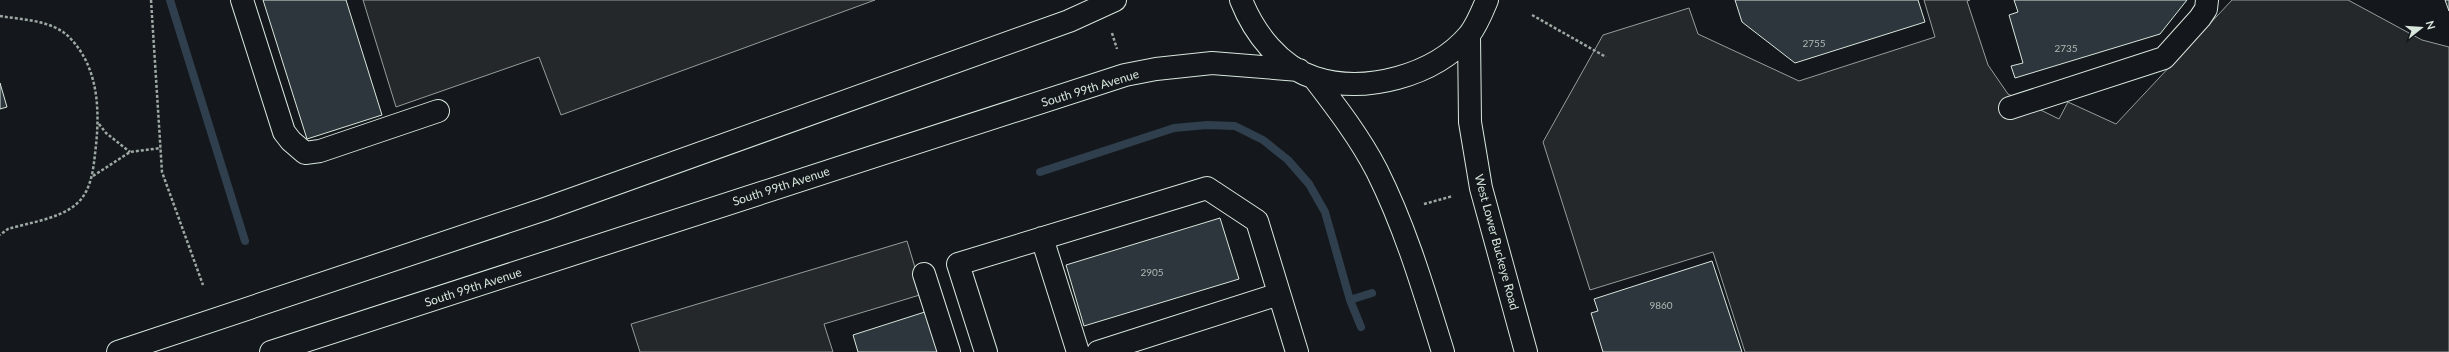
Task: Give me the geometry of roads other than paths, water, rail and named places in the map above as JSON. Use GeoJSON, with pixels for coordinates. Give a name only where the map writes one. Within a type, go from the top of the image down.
{"type":"FeatureCollection","features":[{"type":"Feature","properties":{"kind":"main road"},"geometry":{"type":"LineString","coordinates":[[242,0],[284,132],[291,141],[305,152],[320,151],[438,111]]}},
{"type":"Feature","properties":{"kind":"main road"},"geometry":{"type":"LineString","coordinates":[[118,352],[545,209],[773,129],[1069,22],[1115,0]]}},
{"type":"Feature","properties":{"kind":"main road"},"geometry":{"type":"LineString","coordinates":[[1241,0],[1247,15],[1261,37],[1278,55],[1307,74],[1355,132],[1377,171],[1423,285],[1443,352]]}},
{"type":"Feature","properties":{"kind":"main road"},"geometry":{"type":"LineString","coordinates":[[1473,28],[1486,0]]}},
{"type":"Feature","properties":{"kind":"main road"},"geometry":{"type":"LineString","coordinates":[[1473,28],[1500,0]]}},
{"type":"Feature","properties":{"kind":"main road"},"geometry":{"type":"LineString","coordinates":[[2010,108],[2164,58],[2200,18],[2206,9],[2207,0]]}},
{"type":"Feature","properties":{"kind":"main road","name":"South 99th Avenue"},"geometry":{"type":"LineString","coordinates":[[271,352],[1125,75],[1156,69],[1212,64],[1307,74],[1343,83],[1400,77],[1425,68],[1449,54],[1473,28]]}},
{"type":"Feature","properties":{"kind":"main road","name":"West Lower Buckeye Road"},"geometry":{"type":"LineString","coordinates":[[1473,28],[1470,122],[1481,188],[1526,352]]}},
{"type":"Feature","properties":{"kind":"main road"},"geometry":{"type":"LineString","coordinates":[[986,352],[958,264],[1208,188],[1257,221],[1297,352]]}},
{"type":"Feature","properties":{"kind":"main road"},"geometry":{"type":"LineString","coordinates":[[1042,238],[1078,352]]}},
{"type":"Feature","properties":{"kind":"main road"},"geometry":{"type":"LineString","coordinates":[[924,274],[949,352]]}},
{"type":"Feature","properties":{"kind":"main road"},"geometry":{"type":"LineString","coordinates":[[1098,352],[1279,294]]}},
{"type":"Feature","properties":{"kind":"waterway"},"geometry":{"type":"LineString","coordinates":[[170,0],[245,241]]}},
{"type":"Feature","properties":{"kind":"waterway"},"geometry":{"type":"LineString","coordinates":[[1040,172],[1174,128],[1207,125],[1235,126],[1263,140],[1288,160],[1309,184],[1325,212],[1350,300],[1361,327]]}},
{"type":"Feature","properties":{"kind":"waterway"},"geometry":{"type":"LineString","coordinates":[[1350,300],[1372,293]]}}]}
